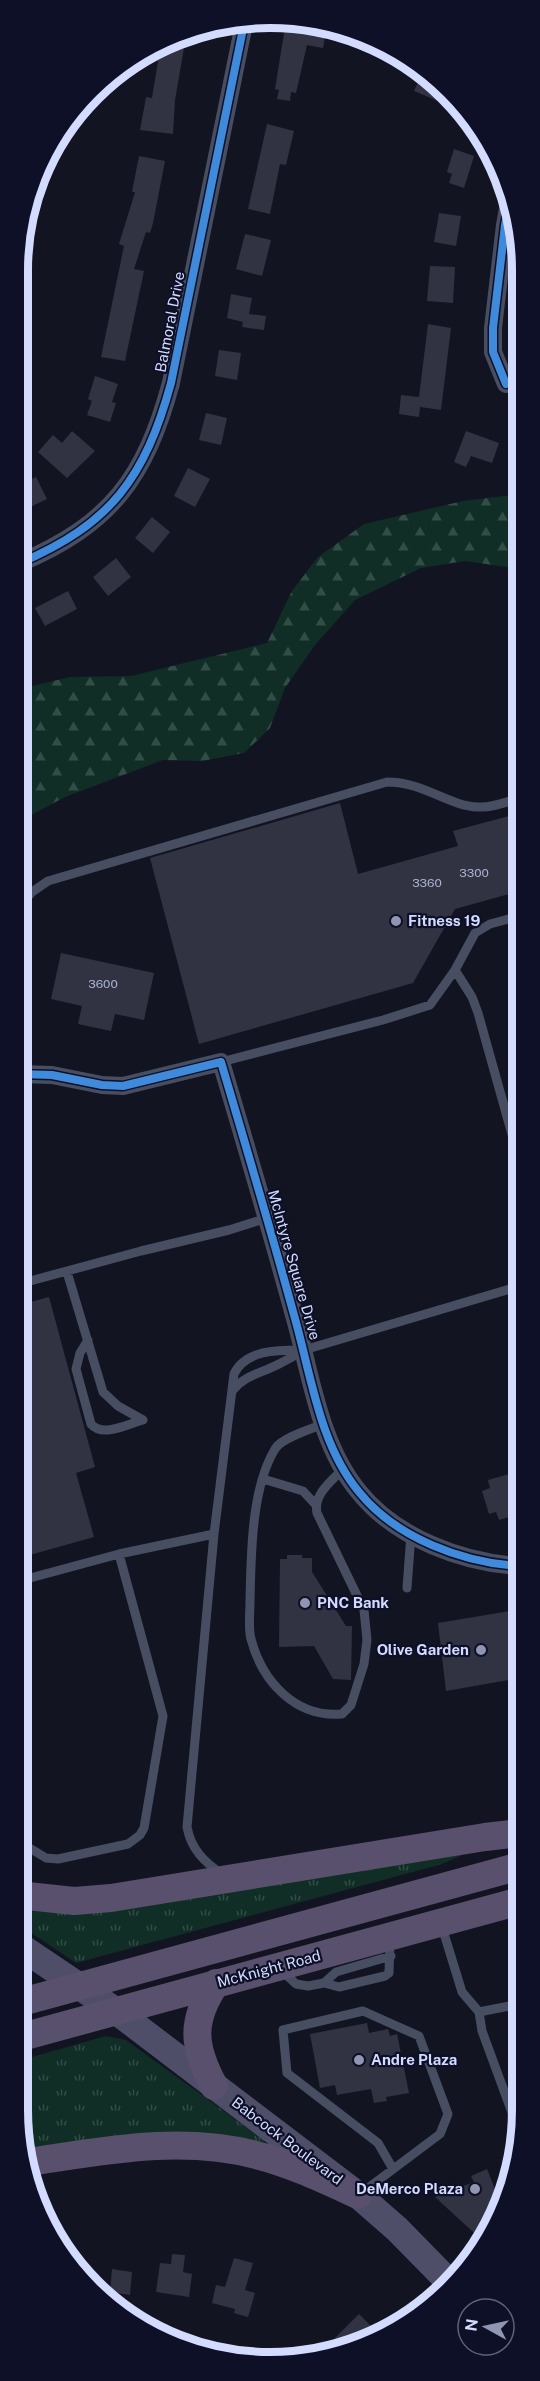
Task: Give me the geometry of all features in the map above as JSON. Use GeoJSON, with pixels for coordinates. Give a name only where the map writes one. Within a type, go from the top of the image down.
{"type":"FeatureCollection","features":[{"type":"Feature","properties":{"kind":"highway"},"geometry":{"type":"LineString","coordinates":[[28,1896],[57,1900],[93,1900],[512,1834]]}},
{"type":"Feature","properties":{"kind":"highway"},"geometry":{"type":"LineString","coordinates":[[28,1999],[512,1868]]}},
{"type":"Feature","properties":{"kind":"highway","name":"McKnight Road"},"geometry":{"type":"LineString","coordinates":[[28,2035],[277,1966],[390,1946],[441,1922],[512,1903]]}},
{"type":"Feature","properties":{"kind":"highway"},"geometry":{"type":"LineString","coordinates":[[214,2086],[199,2055],[197,2030],[202,2007],[216,1983]]}},
{"type":"Feature","properties":{"kind":"highway"},"geometry":{"type":"LineString","coordinates":[[34,2161],[145,2146],[210,2147],[243,2152],[277,2161],[358,2195]]}},
{"type":"Feature","properties":{"kind":"main road","name":"Babcock Boulevard"},"geometry":{"type":"LineString","coordinates":[[28,1952],[116,2011],[358,2195],[397,2229],[445,2278]]}},
{"type":"Feature","properties":{"kind":"street","name":"Balmoral Drive"},"geometry":{"type":"LineString","coordinates":[[28,559],[54,548],[94,522],[122,491],[143,460],[152,441],[171,384],[243,30]]}},
{"type":"Feature","properties":{"kind":"street"},"geometry":{"type":"LineString","coordinates":[[506,219],[493,328],[494,352],[506,384]]}},
{"type":"Feature","properties":{"kind":"street"},"geometry":{"type":"LineString","coordinates":[[28,1074],[52,1075],[102,1085],[123,1086],[221,1062]]}},
{"type":"Feature","properties":{"kind":"street","name":"McIntyre Square Drive"},"geometry":{"type":"LineString","coordinates":[[221,1062],[267,1218],[323,1424],[343,1469],[368,1502],[411,1534],[460,1555],[512,1565]]}},
{"type":"Feature","properties":{"kind":"lane"},"geometry":{"type":"LineString","coordinates":[[28,896],[48,881],[387,782],[410,784],[467,806],[478,807],[512,800]]}},
{"type":"Feature","properties":{"kind":"lane"},"geometry":{"type":"LineString","coordinates":[[221,1062],[423,1009],[435,1001],[475,933],[490,924],[512,918]]}},
{"type":"Feature","properties":{"kind":"lane"},"geometry":{"type":"LineString","coordinates":[[455,970],[472,997],[478,1013],[512,1134]]}},
{"type":"Feature","properties":{"kind":"lane"},"geometry":{"type":"LineString","coordinates":[[28,1282],[267,1218]]}},
{"type":"Feature","properties":{"kind":"lane"},"geometry":{"type":"LineString","coordinates":[[68,1272],[88,1340],[103,1392],[118,1406],[142,1420],[101,1430],[91,1424],[76,1369],[80,1353],[88,1340]]}},
{"type":"Feature","properties":{"kind":"lane"},"geometry":{"type":"LineString","coordinates":[[232,1392],[239,1382],[304,1350],[512,1288]]}},
{"type":"Feature","properties":{"kind":"lane"},"geometry":{"type":"LineString","coordinates":[[229,1878],[201,1858],[189,1837],[187,1827],[214,1534],[234,1374],[237,1367],[245,1361],[274,1350],[304,1350]]}},
{"type":"Feature","properties":{"kind":"lane"},"geometry":{"type":"LineString","coordinates":[[263,1479],[303,1491],[315,1504],[317,1513],[364,1610],[367,1640],[364,1664],[351,1705],[342,1714],[331,1715],[310,1709],[284,1697],[257,1658],[250,1636],[250,1574],[254,1521],[263,1479],[275,1448],[282,1442],[323,1424]]}},
{"type":"Feature","properties":{"kind":"lane"},"geometry":{"type":"LineString","coordinates":[[315,1504],[318,1496],[343,1469]]}},
{"type":"Feature","properties":{"kind":"lane"},"geometry":{"type":"LineString","coordinates":[[28,1579],[119,1554],[214,1534]]}},
{"type":"Feature","properties":{"kind":"lane"},"geometry":{"type":"LineString","coordinates":[[407,1588],[411,1534]]}},
{"type":"Feature","properties":{"kind":"lane"},"geometry":{"type":"LineString","coordinates":[[28,1847],[46,1857],[58,1859],[128,1844],[140,1835],[144,1828],[163,1716],[119,1554]]}},
{"type":"Feature","properties":{"kind":"lane"},"geometry":{"type":"LineString","coordinates":[[441,1922],[462,1992],[479,2012],[482,2031],[512,2112]]}},
{"type":"Feature","properties":{"kind":"lane"},"geometry":{"type":"LineString","coordinates":[[277,1966],[296,1984],[308,1986],[324,1983],[339,1987],[385,1976],[389,1973],[390,1946],[336,1972],[324,1983]]}},
{"type":"Feature","properties":{"kind":"lane"},"geometry":{"type":"LineString","coordinates":[[479,2012],[512,2006]]}},
{"type":"Feature","properties":{"kind":"lane"},"geometry":{"type":"LineString","coordinates":[[358,2195],[393,2169],[440,2134],[447,2114],[419,2036],[363,2011],[283,2030],[287,2073],[378,2143],[393,2169]]}},
{"type":"Feature","properties":{"kind":"green space"},"geometry":{"type":"Polygon","coordinates":[[[512,495],[512,568],[465,561],[421,568],[355,600],[315,645],[285,688],[270,728],[244,753],[202,761],[163,760],[65,797],[28,817],[28,687],[70,677],[131,676],[267,643],[292,591],[318,557],[364,524],[463,501],[512,495]]]}},
{"type":"Feature","properties":{"kind":"green space"},"geometry":{"type":"Polygon","coordinates":[[[462,1855],[442,1864],[76,1963],[28,1931],[28,1903],[462,1855]]]}},
{"type":"Feature","properties":{"kind":"green space"},"geometry":{"type":"Polygon","coordinates":[[[106,2036],[126,2040],[265,2141],[260,2144],[32,2152],[28,2111],[28,2058],[106,2036]]]}},
{"type":"Feature","properties":{"kind":"building"},"geometry":{"type":"Polygon","coordinates":[[[285,29],[325,35],[323,48],[307,45],[296,93],[291,92],[290,101],[277,99],[279,90],[275,89],[285,29]]]}},
{"type":"Feature","properties":{"kind":"building"},"geometry":{"type":"Polygon","coordinates":[[[178,47],[184,48],[175,100],[173,134],[140,130],[146,97],[152,98],[159,55],[178,47]]]}},
{"type":"Feature","properties":{"kind":"building"},"geometry":{"type":"Polygon","coordinates":[[[419,80],[440,98],[438,101],[414,91],[419,80]]]}},
{"type":"Feature","properties":{"kind":"building"},"geometry":{"type":"Polygon","coordinates":[[[267,124],[294,131],[286,165],[280,164],[270,214],[248,209],[267,124]]]}},
{"type":"Feature","properties":{"kind":"building"},"geometry":{"type":"Polygon","coordinates":[[[454,149],[474,156],[464,188],[449,183],[452,174],[447,172],[454,149]]]}},
{"type":"Feature","properties":{"kind":"building"},"geometry":{"type":"Polygon","coordinates":[[[139,156],[165,161],[153,223],[150,233],[146,232],[134,269],[144,271],[125,361],[101,357],[124,246],[119,244],[135,192],[132,192],[139,156]]]}},
{"type":"Feature","properties":{"kind":"building"},"geometry":{"type":"Polygon","coordinates":[[[439,213],[461,216],[456,246],[434,242],[439,213]]]}},
{"type":"Feature","properties":{"kind":"building"},"geometry":{"type":"Polygon","coordinates":[[[245,234],[271,240],[262,276],[236,269],[245,234]]]}},
{"type":"Feature","properties":{"kind":"building"},"geometry":{"type":"Polygon","coordinates":[[[430,266],[455,267],[453,303],[427,301],[430,266]]]}},
{"type":"Feature","properties":{"kind":"building"},"geometry":{"type":"Polygon","coordinates":[[[231,294],[252,298],[249,314],[266,316],[264,330],[242,327],[243,322],[227,318],[231,294]]]}},
{"type":"Feature","properties":{"kind":"building"},"geometry":{"type":"Polygon","coordinates":[[[428,324],[451,328],[441,410],[420,407],[419,417],[399,414],[401,395],[419,397],[428,324]]]}},
{"type":"Feature","properties":{"kind":"building"},"geometry":{"type":"Polygon","coordinates":[[[219,350],[241,353],[237,380],[215,376],[219,350]]]}},
{"type":"Feature","properties":{"kind":"building"},"geometry":{"type":"Polygon","coordinates":[[[95,376],[118,384],[112,402],[116,403],[110,422],[87,415],[92,401],[88,399],[95,376]]]}},
{"type":"Feature","properties":{"kind":"building"},"geometry":{"type":"Polygon","coordinates":[[[206,413],[227,418],[221,445],[199,440],[206,413]]]}},
{"type":"Feature","properties":{"kind":"building"},"geometry":{"type":"Polygon","coordinates":[[[72,431],[95,451],[67,478],[38,452],[53,435],[62,443],[72,431]]]}},
{"type":"Feature","properties":{"kind":"building"},"geometry":{"type":"Polygon","coordinates":[[[466,431],[499,443],[492,463],[471,456],[466,467],[454,462],[466,431]]]}},
{"type":"Feature","properties":{"kind":"building"},"geometry":{"type":"Polygon","coordinates":[[[188,468],[210,479],[195,507],[174,496],[188,468]]]}},
{"type":"Feature","properties":{"kind":"building"},"geometry":{"type":"Polygon","coordinates":[[[36,477],[47,499],[28,508],[28,481],[36,477]]]}},
{"type":"Feature","properties":{"kind":"building"},"geometry":{"type":"Polygon","coordinates":[[[152,517],[170,532],[153,553],[135,538],[152,517]]]}},
{"type":"Feature","properties":{"kind":"building"},"geometry":{"type":"Polygon","coordinates":[[[116,558],[131,577],[108,596],[93,577],[116,558]]]}},
{"type":"Feature","properties":{"kind":"building"},"geometry":{"type":"Polygon","coordinates":[[[68,591],[77,609],[45,626],[35,608],[68,591]]]}},
{"type":"Feature","properties":{"kind":"building"},"geometry":{"type":"Polygon","coordinates":[[[340,803],[358,874],[458,846],[453,831],[512,815],[512,893],[455,909],[413,983],[199,1044],[150,858],[340,803]]]}},
{"type":"Feature","properties":{"kind":"building"},"geometry":{"type":"Polygon","coordinates":[[[61,953],[154,973],[144,1020],[115,1014],[111,1031],[78,1024],[82,1006],[51,999],[61,953]]]}},
{"type":"Feature","properties":{"kind":"building"},"geometry":{"type":"Polygon","coordinates":[[[49,1297],[95,1467],[76,1473],[94,1537],[28,1555],[28,1303],[49,1297]]]}},
{"type":"Feature","properties":{"kind":"building"},"geometry":{"type":"Polygon","coordinates":[[[512,1473],[512,1516],[499,1520],[496,1512],[489,1514],[482,1491],[490,1488],[488,1480],[512,1473]]]}},
{"type":"Feature","properties":{"kind":"building","name":"PNC Bank"},"geometry":{"type":"Polygon","coordinates":[[[287,1555],[312,1558],[312,1572],[346,1626],[352,1626],[351,1680],[333,1679],[314,1646],[279,1647],[280,1559],[287,1559],[287,1555]]]}},
{"type":"Feature","properties":{"kind":"building","name":"Olive Garden"},"geometry":{"type":"Polygon","coordinates":[[[512,1611],[512,1679],[446,1691],[438,1623],[512,1611]]]}},
{"type":"Feature","properties":{"kind":"building","name":"Andre Plaza"},"geometry":{"type":"Polygon","coordinates":[[[367,2023],[369,2033],[388,2029],[390,2036],[397,2034],[409,2093],[386,2097],[387,2101],[374,2103],[371,2089],[337,2095],[335,2085],[320,2088],[310,2034],[367,2023]]]}},
{"type":"Feature","properties":{"kind":"building","name":"DeMerco Plaza"},"geometry":{"type":"Polygon","coordinates":[[[487,2169],[497,2194],[477,2235],[435,2197],[474,2182],[471,2176],[487,2169]]]}},
{"type":"Feature","properties":{"kind":"building"},"geometry":{"type":"Polygon","coordinates":[[[172,2254],[185,2255],[183,2272],[192,2274],[189,2297],[156,2292],[160,2263],[171,2264],[172,2254]]]}},
{"type":"Feature","properties":{"kind":"building"},"geometry":{"type":"Polygon","coordinates":[[[234,2258],[253,2263],[245,2290],[255,2293],[248,2317],[234,2313],[235,2309],[212,2303],[216,2285],[225,2287],[234,2258]]]}},
{"type":"Feature","properties":{"kind":"building"},"geometry":{"type":"Polygon","coordinates":[[[112,2269],[132,2272],[130,2295],[110,2292],[112,2269]]]}},
{"type":"Feature","properties":{"kind":"building"},"geometry":{"type":"Polygon","coordinates":[[[359,2314],[374,2329],[338,2343],[334,2339],[359,2314]]]}},
{"type":"Feature","properties":{"kind":"cycle path"},"geometry":{"type":"LineString","coordinates":[[28,559],[78,532],[101,514],[120,494],[136,471],[149,446],[171,383],[243,30]]}},
{"type":"Feature","properties":{"kind":"cycle path"},"geometry":{"type":"LineString","coordinates":[[506,219],[493,328],[493,352],[506,384]]}},
{"type":"Feature","properties":{"kind":"cycle path"},"geometry":{"type":"LineString","coordinates":[[28,1074],[52,1075],[102,1085],[123,1086],[221,1062],[285,1283],[318,1408],[334,1452],[345,1473],[374,1508],[411,1535],[476,1560],[512,1565]]}},
{"type":"Feature","properties":{"kind":"place","name":"Fitness 19"},"geometry":{"type":"Point","coordinates":[396,921]}},
{"type":"Feature","properties":{"kind":"place","name":"PNC Bank"},"geometry":{"type":"Point","coordinates":[305,1603]}},
{"type":"Feature","properties":{"kind":"place","name":"Olive Garden"},"geometry":{"type":"Point","coordinates":[481,1650]}},
{"type":"Feature","properties":{"kind":"place","name":"Andre Plaza"},"geometry":{"type":"Point","coordinates":[359,2060]}},
{"type":"Feature","properties":{"kind":"place","name":"DeMerco Plaza"},"geometry":{"type":"Point","coordinates":[475,2189]}}]}
